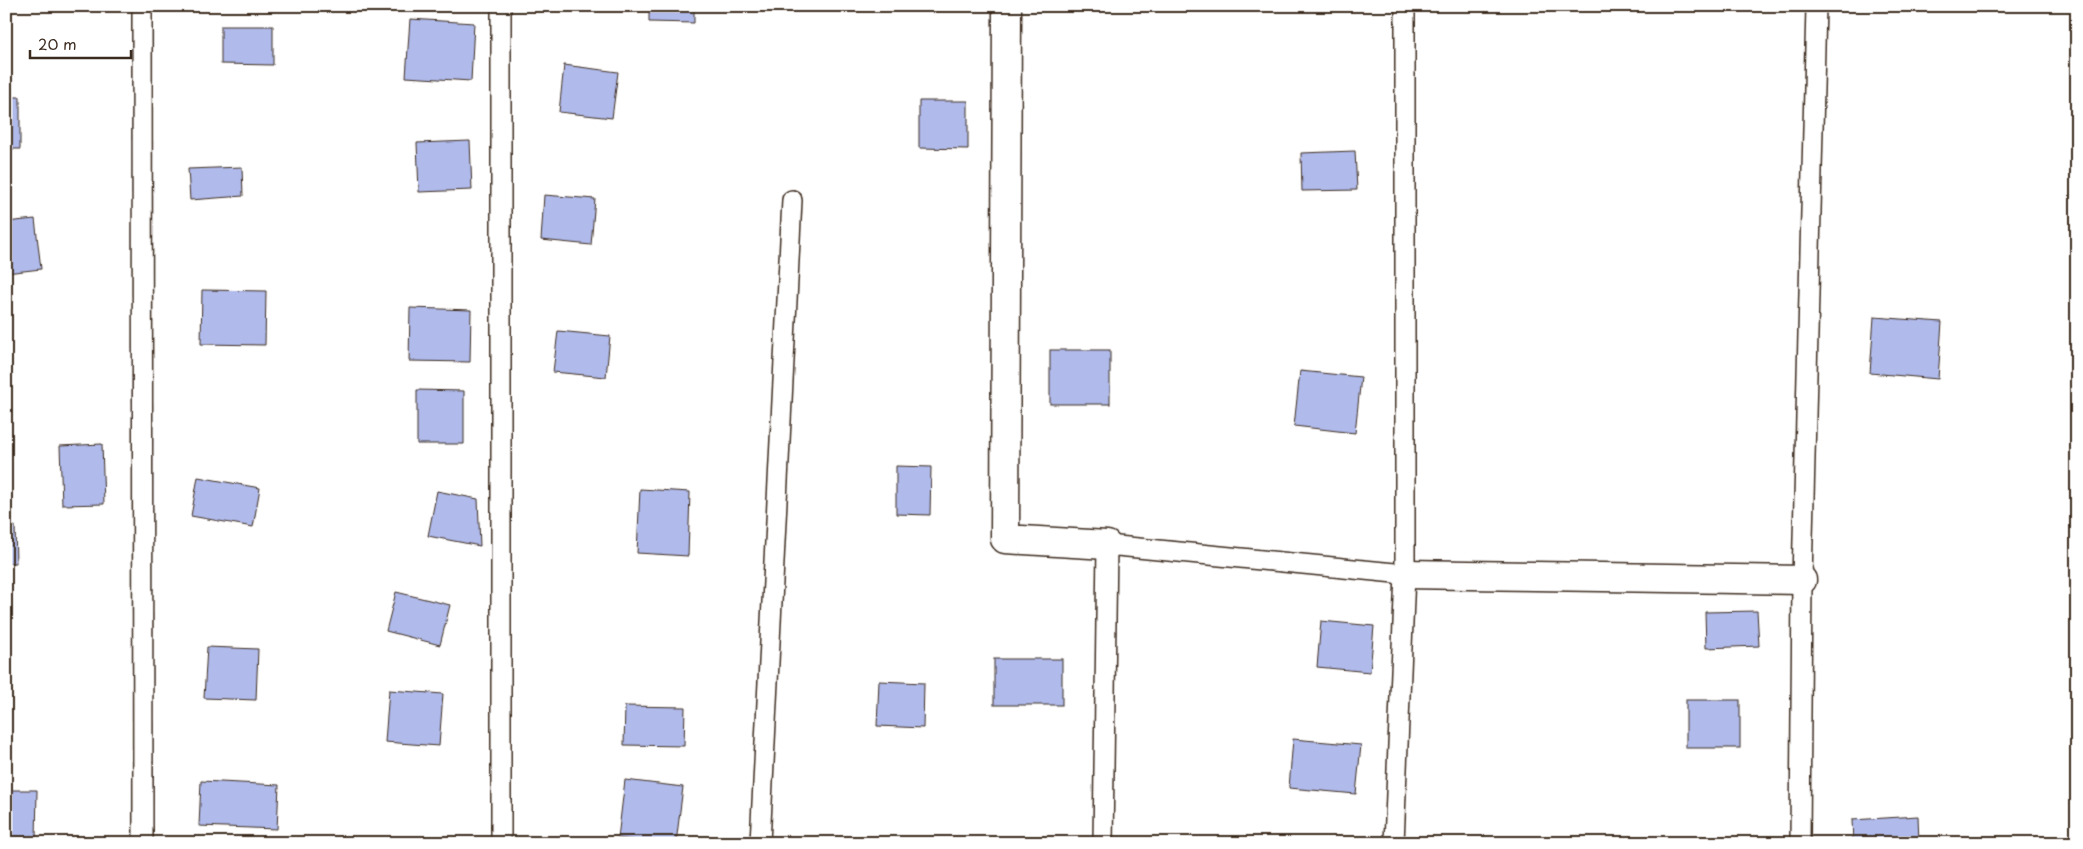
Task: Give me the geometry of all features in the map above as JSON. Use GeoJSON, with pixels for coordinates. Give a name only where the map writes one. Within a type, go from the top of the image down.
{"type":"FeatureCollection","features":[{"type":"Feature","properties":{"kind":"street"},"geometry":{"type":"LineString","coordinates":[[1007,6],[1005,539],[1107,545]]}},
{"type":"Feature","properties":{"kind":"street"},"geometry":{"type":"LineString","coordinates":[[1405,574],[1802,580]]}},
{"type":"Feature","properties":{"kind":"lane"},"geometry":{"type":"LineString","coordinates":[[142,6],[143,843]]}},
{"type":"Feature","properties":{"kind":"lane"},"geometry":{"type":"LineString","coordinates":[[501,6],[501,843]]}},
{"type":"Feature","properties":{"kind":"lane"},"geometry":{"type":"LineString","coordinates":[[1394,843],[1405,574],[1405,6]]}},
{"type":"Feature","properties":{"kind":"lane"},"geometry":{"type":"LineString","coordinates":[[1800,843],[1802,580],[1816,6]]}},
{"type":"Feature","properties":{"kind":"lane"},"geometry":{"type":"LineString","coordinates":[[760,843],[792,200]]}},
{"type":"Feature","properties":{"kind":"lane"},"geometry":{"type":"LineString","coordinates":[[1103,843],[1107,545],[1405,574]]}},
{"type":"Feature","properties":{"kind":"building"},"geometry":{"type":"Polygon","coordinates":[[[649,6],[694,6],[694,23],[649,22],[649,6]]]}},
{"type":"Feature","properties":{"kind":"building"},"geometry":{"type":"Polygon","coordinates":[[[410,19],[474,23],[471,81],[406,77],[410,19]]]}},
{"type":"Feature","properties":{"kind":"building"},"geometry":{"type":"Polygon","coordinates":[[[221,26],[273,26],[273,65],[221,64],[221,26]]]}},
{"type":"Feature","properties":{"kind":"building"},"geometry":{"type":"Polygon","coordinates":[[[564,65],[618,72],[612,118],[559,112],[564,65]]]}},
{"type":"Feature","properties":{"kind":"building"},"geometry":{"type":"Polygon","coordinates":[[[6,97],[20,97],[20,149],[6,149],[6,97]]]}},
{"type":"Feature","properties":{"kind":"building"},"geometry":{"type":"Polygon","coordinates":[[[919,101],[968,101],[968,149],[919,148],[919,101]]]}},
{"type":"Feature","properties":{"kind":"building"},"geometry":{"type":"Polygon","coordinates":[[[470,141],[472,190],[419,192],[417,143],[470,141]]]}},
{"type":"Feature","properties":{"kind":"building"},"geometry":{"type":"Polygon","coordinates":[[[1355,151],[1357,190],[1302,191],[1301,153],[1355,151]]]}},
{"type":"Feature","properties":{"kind":"building"},"geometry":{"type":"Polygon","coordinates":[[[242,167],[243,196],[190,200],[188,169],[242,167]]]}},
{"type":"Feature","properties":{"kind":"building"},"geometry":{"type":"Polygon","coordinates":[[[544,195],[595,199],[591,245],[541,240],[544,195]]]}},
{"type":"Feature","properties":{"kind":"building"},"geometry":{"type":"Polygon","coordinates":[[[35,219],[41,269],[6,273],[6,222],[35,219]]]}},
{"type":"Feature","properties":{"kind":"building"},"geometry":{"type":"Polygon","coordinates":[[[202,290],[266,291],[265,345],[201,344],[202,290]]]}},
{"type":"Feature","properties":{"kind":"building"},"geometry":{"type":"Polygon","coordinates":[[[410,308],[471,310],[470,362],[409,361],[410,308]]]}},
{"type":"Feature","properties":{"kind":"building"},"geometry":{"type":"Polygon","coordinates":[[[1874,317],[1942,322],[1938,379],[1870,373],[1874,317]]]}},
{"type":"Feature","properties":{"kind":"building"},"geometry":{"type":"Polygon","coordinates":[[[558,331],[610,336],[606,377],[553,372],[558,331]]]}},
{"type":"Feature","properties":{"kind":"building"},"geometry":{"type":"Polygon","coordinates":[[[1050,350],[1110,350],[1110,404],[1050,404],[1050,350]]]}},
{"type":"Feature","properties":{"kind":"building"},"geometry":{"type":"Polygon","coordinates":[[[1300,371],[1361,377],[1355,433],[1294,426],[1300,371]]]}},
{"type":"Feature","properties":{"kind":"building"},"geometry":{"type":"Polygon","coordinates":[[[417,390],[464,391],[464,444],[417,444],[417,390]]]}},
{"type":"Feature","properties":{"kind":"building"},"geometry":{"type":"Polygon","coordinates":[[[102,444],[104,504],[62,505],[60,446],[102,444]]]}},
{"type":"Feature","properties":{"kind":"building"},"geometry":{"type":"Polygon","coordinates":[[[896,466],[931,467],[930,515],[896,514],[896,466]]]}},
{"type":"Feature","properties":{"kind":"building"},"geometry":{"type":"Polygon","coordinates":[[[198,477],[260,488],[253,527],[191,516],[198,477]]]}},
{"type":"Feature","properties":{"kind":"building"},"geometry":{"type":"Polygon","coordinates":[[[640,489],[690,492],[688,556],[637,553],[640,489]]]}},
{"type":"Feature","properties":{"kind":"building"},"geometry":{"type":"Polygon","coordinates":[[[437,491],[478,499],[480,546],[428,536],[437,491]]]}},
{"type":"Feature","properties":{"kind":"building"},"geometry":{"type":"Polygon","coordinates":[[[6,526],[15,526],[16,563],[6,563],[6,526]]]}},
{"type":"Feature","properties":{"kind":"building"},"geometry":{"type":"Polygon","coordinates":[[[396,592],[450,605],[440,645],[386,631],[396,592]]]}},
{"type":"Feature","properties":{"kind":"building"},"geometry":{"type":"Polygon","coordinates":[[[1757,611],[1759,646],[1706,648],[1705,612],[1757,611]]]}},
{"type":"Feature","properties":{"kind":"building"},"geometry":{"type":"Polygon","coordinates":[[[1321,621],[1374,626],[1370,672],[1317,667],[1321,621]]]}},
{"type":"Feature","properties":{"kind":"building"},"geometry":{"type":"Polygon","coordinates":[[[207,647],[258,649],[256,700],[204,698],[207,647]]]}},
{"type":"Feature","properties":{"kind":"building"},"geometry":{"type":"Polygon","coordinates":[[[994,659],[1062,659],[1062,705],[994,705],[994,659]]]}},
{"type":"Feature","properties":{"kind":"building"},"geometry":{"type":"Polygon","coordinates":[[[879,681],[924,683],[923,728],[877,726],[879,681]]]}},
{"type":"Feature","properties":{"kind":"building"},"geometry":{"type":"Polygon","coordinates":[[[389,690],[443,694],[439,746],[385,742],[389,690]]]}},
{"type":"Feature","properties":{"kind":"building"},"geometry":{"type":"Polygon","coordinates":[[[1686,700],[1740,700],[1740,748],[1686,748],[1686,700]]]}},
{"type":"Feature","properties":{"kind":"building"},"geometry":{"type":"Polygon","coordinates":[[[625,706],[685,707],[684,746],[624,745],[625,706]]]}},
{"type":"Feature","properties":{"kind":"building"},"geometry":{"type":"Polygon","coordinates":[[[1293,739],[1361,745],[1356,794],[1289,788],[1293,739]]]}},
{"type":"Feature","properties":{"kind":"building"},"geometry":{"type":"Polygon","coordinates":[[[625,780],[683,787],[676,843],[655,843],[618,838],[625,780]]]}},
{"type":"Feature","properties":{"kind":"building"},"geometry":{"type":"Polygon","coordinates":[[[201,781],[279,785],[277,829],[199,826],[201,781]]]}},
{"type":"Feature","properties":{"kind":"building"},"geometry":{"type":"Polygon","coordinates":[[[6,790],[37,790],[36,839],[6,839],[6,790]]]}},
{"type":"Feature","properties":{"kind":"building"},"geometry":{"type":"Polygon","coordinates":[[[1918,816],[1919,843],[1853,843],[1852,820],[1918,816]]]}}]}
